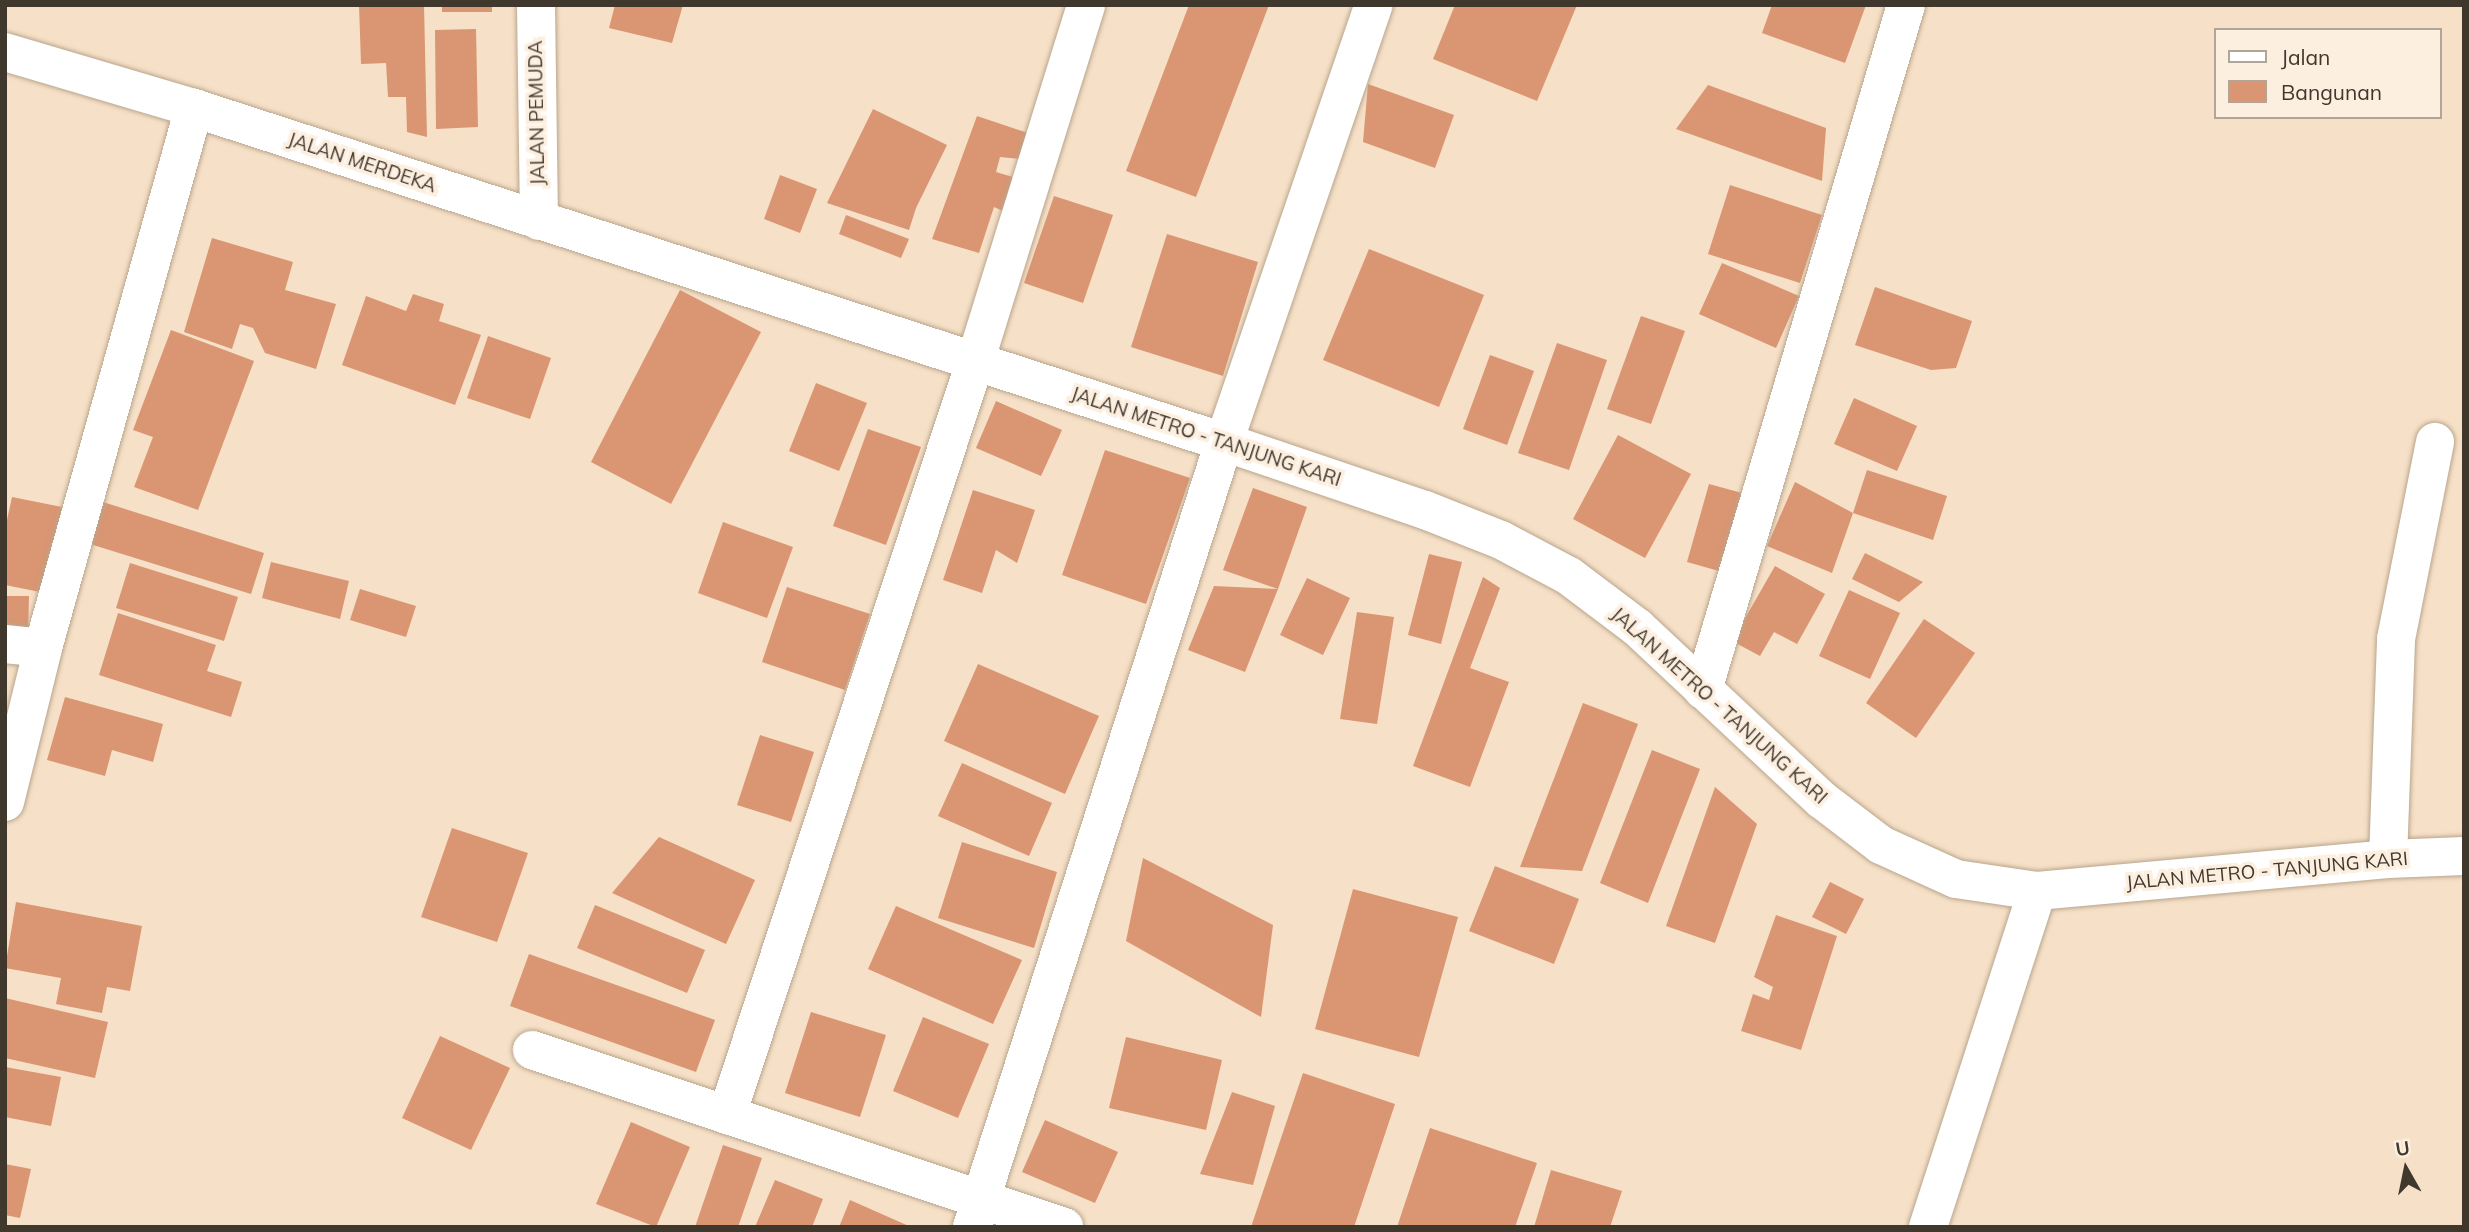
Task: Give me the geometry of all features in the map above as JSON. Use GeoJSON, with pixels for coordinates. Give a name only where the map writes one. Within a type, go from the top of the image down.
{"type":"FeatureCollection","features":[{"type":"Feature","properties":{"kind":"street","name":"JALAN PEMUDA"},"geometry":{"type":"LineString","coordinates":[[536,5],[538,221]]}},
{"type":"Feature","properties":{"kind":"street"},"geometry":{"type":"LineString","coordinates":[[727,1115],[975,362],[1086,5]]}},
{"type":"Feature","properties":{"kind":"street"},"geometry":{"type":"LineString","coordinates":[[978,1214],[1224,442],[1374,5]]}},
{"type":"Feature","properties":{"kind":"street"},"geometry":{"type":"LineString","coordinates":[[1703,690],[1906,5]]}},
{"type":"Feature","properties":{"kind":"street","name":"JALAN MERDEKA"},"geometry":{"type":"LineString","coordinates":[[5,52],[194,108],[538,221],[719,277]]}},
{"type":"Feature","properties":{"kind":"street"},"geometry":{"type":"LineString","coordinates":[[5,802],[43,648],[194,108]]}},
{"type":"Feature","properties":{"kind":"street","name":"JALAN METRO - TANJUNG KARI"},"geometry":{"type":"LineString","coordinates":[[719,277],[1224,442],[1425,510],[1501,540],[1569,576],[1638,628],[1822,800],[1881,845],[1956,879],[2037,891],[2388,859],[2464,856]]}},
{"type":"Feature","properties":{"kind":"street"},"geometry":{"type":"LineString","coordinates":[[2388,859],[2396,639],[2435,442]]}},
{"type":"Feature","properties":{"kind":"street"},"geometry":{"type":"LineString","coordinates":[[5,644],[43,648]]}},
{"type":"Feature","properties":{"kind":"street"},"geometry":{"type":"LineString","coordinates":[[1928,1227],[2037,891]]}},
{"type":"Feature","properties":{"kind":"street"},"geometry":{"type":"LineString","coordinates":[[532,1050],[727,1115],[978,1214],[1064,1227]]}},
{"type":"Feature","properties":{"kind":"building"},"geometry":{"type":"Polygon","coordinates":[[[359,5],[424,5],[427,137],[407,132],[406,97],[388,97],[386,63],[361,64],[359,5]]]}},
{"type":"Feature","properties":{"kind":"building"},"geometry":{"type":"Polygon","coordinates":[[[442,5],[492,5],[492,12],[442,12],[442,5]]]}},
{"type":"Feature","properties":{"kind":"building"},"geometry":{"type":"Polygon","coordinates":[[[615,5],[683,5],[672,43],[609,28],[615,5]]]}},
{"type":"Feature","properties":{"kind":"building"},"geometry":{"type":"Polygon","coordinates":[[[1189,5],[1269,5],[1196,197],[1126,171],[1189,5]]]}},
{"type":"Feature","properties":{"kind":"building"},"geometry":{"type":"Polygon","coordinates":[[[1455,5],[1577,5],[1537,101],[1433,59],[1455,5]]]}},
{"type":"Feature","properties":{"kind":"building"},"geometry":{"type":"Polygon","coordinates":[[[1772,5],[1866,5],[1845,63],[1762,33],[1772,5]]]}},
{"type":"Feature","properties":{"kind":"building"},"geometry":{"type":"Polygon","coordinates":[[[476,29],[478,127],[436,129],[435,30],[476,29]]]}},
{"type":"Feature","properties":{"kind":"building"},"geometry":{"type":"Polygon","coordinates":[[[1368,84],[1454,115],[1435,168],[1363,142],[1368,84]]]}},
{"type":"Feature","properties":{"kind":"building"},"geometry":{"type":"Polygon","coordinates":[[[1708,85],[1826,128],[1822,181],[1676,129],[1708,85]]]}},
{"type":"Feature","properties":{"kind":"building"},"geometry":{"type":"Polygon","coordinates":[[[873,109],[947,145],[916,208],[909,230],[827,203],[873,109]]]}},
{"type":"Feature","properties":{"kind":"building"},"geometry":{"type":"Polygon","coordinates":[[[977,116],[1031,134],[1030,160],[1000,157],[996,172],[1020,179],[1012,215],[994,207],[979,253],[932,239],[977,116]]]}},
{"type":"Feature","properties":{"kind":"building"},"geometry":{"type":"Polygon","coordinates":[[[780,175],[817,189],[800,233],[764,219],[780,175]]]}},
{"type":"Feature","properties":{"kind":"building"},"geometry":{"type":"Polygon","coordinates":[[[1730,185],[1822,215],[1800,283],[1708,254],[1730,185]]]}},
{"type":"Feature","properties":{"kind":"building"},"geometry":{"type":"Polygon","coordinates":[[[1054,196],[1113,215],[1083,303],[1024,283],[1054,196]]]}},
{"type":"Feature","properties":{"kind":"building"},"geometry":{"type":"Polygon","coordinates":[[[846,215],[909,239],[901,258],[839,234],[846,215]]]}},
{"type":"Feature","properties":{"kind":"building"},"geometry":{"type":"Polygon","coordinates":[[[1167,234],[1258,262],[1223,376],[1131,347],[1167,234]]]}},
{"type":"Feature","properties":{"kind":"building"},"geometry":{"type":"Polygon","coordinates":[[[212,238],[293,262],[285,290],[336,304],[316,369],[265,353],[253,328],[240,324],[232,349],[184,332],[212,238]]]}},
{"type":"Feature","properties":{"kind":"building"},"geometry":{"type":"Polygon","coordinates":[[[1369,249],[1484,295],[1439,407],[1323,360],[1369,249]]]}},
{"type":"Feature","properties":{"kind":"building"},"geometry":{"type":"Polygon","coordinates":[[[1722,263],[1799,296],[1776,348],[1699,314],[1722,263]]]}},
{"type":"Feature","properties":{"kind":"building"},"geometry":{"type":"Polygon","coordinates":[[[1875,287],[1972,321],[1956,368],[1931,370],[1855,345],[1875,287]]]}},
{"type":"Feature","properties":{"kind":"building"},"geometry":{"type":"Polygon","coordinates":[[[680,290],[761,332],[671,504],[591,462],[680,290]]]}},
{"type":"Feature","properties":{"kind":"building"},"geometry":{"type":"Polygon","coordinates":[[[413,294],[444,304],[439,321],[481,335],[455,405],[342,365],[366,296],[406,311],[413,294]]]}},
{"type":"Feature","properties":{"kind":"building"},"geometry":{"type":"Polygon","coordinates":[[[1641,316],[1685,331],[1651,424],[1607,409],[1641,316]]]}},
{"type":"Feature","properties":{"kind":"building"},"geometry":{"type":"Polygon","coordinates":[[[171,330],[254,361],[198,510],[134,487],[153,437],[133,430],[171,330]]]}},
{"type":"Feature","properties":{"kind":"building"},"geometry":{"type":"Polygon","coordinates":[[[488,336],[551,358],[530,419],[467,398],[488,336]]]}},
{"type":"Feature","properties":{"kind":"building"},"geometry":{"type":"Polygon","coordinates":[[[1557,343],[1607,360],[1569,470],[1518,453],[1557,343]]]}},
{"type":"Feature","properties":{"kind":"building"},"geometry":{"type":"Polygon","coordinates":[[[1490,355],[1534,371],[1507,445],[1463,429],[1490,355]]]}},
{"type":"Feature","properties":{"kind":"building"},"geometry":{"type":"Polygon","coordinates":[[[816,383],[867,403],[839,471],[789,451],[816,383]]]}},
{"type":"Feature","properties":{"kind":"building"},"geometry":{"type":"Polygon","coordinates":[[[1854,398],[1917,426],[1897,471],[1834,444],[1854,398]]]}},
{"type":"Feature","properties":{"kind":"building"},"geometry":{"type":"Polygon","coordinates":[[[996,401],[1062,430],[1041,476],[976,448],[996,401]]]}},
{"type":"Feature","properties":{"kind":"building"},"geometry":{"type":"Polygon","coordinates":[[[868,429],[921,447],[886,545],[833,526],[868,429]]]}},
{"type":"Feature","properties":{"kind":"building"},"geometry":{"type":"Polygon","coordinates":[[[1618,435],[1691,474],[1645,558],[1573,519],[1618,435]]]}},
{"type":"Feature","properties":{"kind":"building"},"geometry":{"type":"Polygon","coordinates":[[[1105,450],[1190,478],[1146,604],[1062,575],[1105,450]]]}},
{"type":"Feature","properties":{"kind":"building"},"geometry":{"type":"Polygon","coordinates":[[[1867,470],[1947,496],[1933,540],[1853,513],[1867,470]]]}},
{"type":"Feature","properties":{"kind":"building"},"geometry":{"type":"Polygon","coordinates":[[[1795,482],[1853,513],[1832,573],[1767,546],[1795,482]]]}},
{"type":"Feature","properties":{"kind":"building"},"geometry":{"type":"Polygon","coordinates":[[[1709,484],[1742,493],[1719,571],[1687,562],[1709,484]]]}},
{"type":"Feature","properties":{"kind":"building"},"geometry":{"type":"Polygon","coordinates":[[[1253,488],[1307,507],[1278,589],[1223,570],[1253,488]]]}},
{"type":"Feature","properties":{"kind":"building"},"geometry":{"type":"Polygon","coordinates":[[[973,490],[1035,510],[1017,563],[996,550],[982,593],[943,580],[973,490]]]}},
{"type":"Feature","properties":{"kind":"building"},"geometry":{"type":"Polygon","coordinates":[[[12,497],[62,507],[45,593],[5,585],[5,529],[12,497]]]}},
{"type":"Feature","properties":{"kind":"building"},"geometry":{"type":"Polygon","coordinates":[[[103,502],[264,553],[251,594],[90,544],[103,502]]]}},
{"type":"Feature","properties":{"kind":"building"},"geometry":{"type":"Polygon","coordinates":[[[723,522],[793,547],[767,618],[698,593],[723,522]]]}},
{"type":"Feature","properties":{"kind":"building"},"geometry":{"type":"Polygon","coordinates":[[[1865,553],[1923,582],[1899,602],[1852,579],[1865,553]]]}},
{"type":"Feature","properties":{"kind":"building"},"geometry":{"type":"Polygon","coordinates":[[[1429,554],[1462,562],[1441,644],[1408,635],[1429,554]]]}},
{"type":"Feature","properties":{"kind":"building"},"geometry":{"type":"Polygon","coordinates":[[[271,562],[349,581],[340,619],[262,598],[271,562]]]}},
{"type":"Feature","properties":{"kind":"building"},"geometry":{"type":"Polygon","coordinates":[[[130,563],[238,597],[224,641],[116,608],[130,563]]]}},
{"type":"Feature","properties":{"kind":"building"},"geometry":{"type":"Polygon","coordinates":[[[1775,566],[1825,594],[1797,644],[1774,632],[1760,656],[1732,641],[1775,566]]]}},
{"type":"Feature","properties":{"kind":"building"},"geometry":{"type":"Polygon","coordinates":[[[1483,577],[1500,588],[1470,668],[1509,682],[1470,787],[1413,766],[1483,577]]]}},
{"type":"Feature","properties":{"kind":"building"},"geometry":{"type":"Polygon","coordinates":[[[1307,578],[1350,598],[1323,655],[1280,635],[1307,578]]]}},
{"type":"Feature","properties":{"kind":"building"},"geometry":{"type":"Polygon","coordinates":[[[1214,586],[1278,589],[1245,672],[1188,650],[1214,586]]]}},
{"type":"Feature","properties":{"kind":"building"},"geometry":{"type":"Polygon","coordinates":[[[787,587],[870,614],[845,690],[762,662],[787,587]]]}},
{"type":"Feature","properties":{"kind":"building"},"geometry":{"type":"Polygon","coordinates":[[[360,589],[416,606],[406,637],[350,620],[360,589]]]}},
{"type":"Feature","properties":{"kind":"building"},"geometry":{"type":"Polygon","coordinates":[[[1849,590],[1900,613],[1870,679],[1819,656],[1849,590]]]}},
{"type":"Feature","properties":{"kind":"building"},"geometry":{"type":"Polygon","coordinates":[[[5,596],[29,596],[28,634],[5,634],[5,596]]]}},
{"type":"Feature","properties":{"kind":"building"},"geometry":{"type":"Polygon","coordinates":[[[1357,612],[1394,617],[1377,724],[1340,719],[1357,612]]]}},
{"type":"Feature","properties":{"kind":"building"},"geometry":{"type":"Polygon","coordinates":[[[118,613],[216,645],[207,671],[242,682],[231,717],[99,675],[118,613]]]}},
{"type":"Feature","properties":{"kind":"building"},"geometry":{"type":"Polygon","coordinates":[[[1924,619],[1975,653],[1916,738],[1866,703],[1924,619]]]}},
{"type":"Feature","properties":{"kind":"building"},"geometry":{"type":"Polygon","coordinates":[[[978,664],[1099,716],[1065,794],[944,741],[978,664]]]}},
{"type":"Feature","properties":{"kind":"building"},"geometry":{"type":"Polygon","coordinates":[[[65,697],[163,724],[153,762],[112,750],[105,776],[47,760],[65,697]]]}},
{"type":"Feature","properties":{"kind":"building"},"geometry":{"type":"Polygon","coordinates":[[[1583,703],[1638,724],[1582,871],[1520,867],[1583,703]]]}},
{"type":"Feature","properties":{"kind":"building"},"geometry":{"type":"Polygon","coordinates":[[[760,735],[814,752],[791,822],[737,805],[760,735]]]}},
{"type":"Feature","properties":{"kind":"building"},"geometry":{"type":"Polygon","coordinates":[[[1652,750],[1700,769],[1648,903],[1600,883],[1652,750]]]}},
{"type":"Feature","properties":{"kind":"building"},"geometry":{"type":"Polygon","coordinates":[[[962,763],[1052,803],[1029,856],[938,816],[962,763]]]}},
{"type":"Feature","properties":{"kind":"building"},"geometry":{"type":"Polygon","coordinates":[[[1715,787],[1757,824],[1715,943],[1666,926],[1715,787]]]}},
{"type":"Feature","properties":{"kind":"building"},"geometry":{"type":"Polygon","coordinates":[[[452,828],[528,853],[497,942],[421,917],[452,828]]]}},
{"type":"Feature","properties":{"kind":"building"},"geometry":{"type":"Polygon","coordinates":[[[659,837],[755,880],[726,944],[612,893],[659,837]]]}},
{"type":"Feature","properties":{"kind":"building"},"geometry":{"type":"Polygon","coordinates":[[[962,842],[1057,872],[1034,948],[938,918],[962,842]]]}},
{"type":"Feature","properties":{"kind":"building"},"geometry":{"type":"Polygon","coordinates":[[[1143,858],[1273,925],[1261,1017],[1126,941],[1143,858]]]}},
{"type":"Feature","properties":{"kind":"building"},"geometry":{"type":"Polygon","coordinates":[[[1495,866],[1579,899],[1554,964],[1469,931],[1495,866]]]}},
{"type":"Feature","properties":{"kind":"building"},"geometry":{"type":"Polygon","coordinates":[[[1830,882],[1864,899],[1846,934],[1812,917],[1830,882]]]}},
{"type":"Feature","properties":{"kind":"building"},"geometry":{"type":"Polygon","coordinates":[[[1353,889],[1458,917],[1419,1057],[1315,1029],[1353,889]]]}},
{"type":"Feature","properties":{"kind":"building"},"geometry":{"type":"Polygon","coordinates":[[[16,902],[142,926],[130,991],[107,987],[102,1013],[56,1004],[61,978],[5,968],[16,902]]]}},
{"type":"Feature","properties":{"kind":"building"},"geometry":{"type":"Polygon","coordinates":[[[595,905],[705,950],[687,993],[577,948],[595,905]]]}},
{"type":"Feature","properties":{"kind":"building"},"geometry":{"type":"Polygon","coordinates":[[[896,906],[1022,960],[993,1024],[868,969],[896,906]]]}},
{"type":"Feature","properties":{"kind":"building"},"geometry":{"type":"Polygon","coordinates":[[[1776,915],[1837,936],[1801,1050],[1741,1031],[1753,994],[1769,1000],[1773,987],[1754,977],[1776,915]]]}},
{"type":"Feature","properties":{"kind":"building"},"geometry":{"type":"Polygon","coordinates":[[[529,954],[715,1020],[696,1072],[510,1006],[529,954]]]}},
{"type":"Feature","properties":{"kind":"building"},"geometry":{"type":"Polygon","coordinates":[[[5,998],[108,1022],[95,1078],[5,1058],[5,998]]]}},
{"type":"Feature","properties":{"kind":"building"},"geometry":{"type":"Polygon","coordinates":[[[811,1012],[886,1035],[860,1117],[785,1093],[811,1012]]]}},
{"type":"Feature","properties":{"kind":"building"},"geometry":{"type":"Polygon","coordinates":[[[923,1017],[989,1044],[958,1118],[893,1091],[923,1017]]]}},
{"type":"Feature","properties":{"kind":"building"},"geometry":{"type":"Polygon","coordinates":[[[440,1036],[510,1068],[471,1150],[402,1118],[440,1036]]]}},
{"type":"Feature","properties":{"kind":"building"},"geometry":{"type":"Polygon","coordinates":[[[1126,1037],[1222,1060],[1206,1130],[1109,1108],[1126,1037]]]}},
{"type":"Feature","properties":{"kind":"building"},"geometry":{"type":"Polygon","coordinates":[[[5,1067],[61,1077],[51,1126],[5,1117],[5,1067]]]}},
{"type":"Feature","properties":{"kind":"building"},"geometry":{"type":"Polygon","coordinates":[[[1303,1073],[1395,1104],[1354,1227],[1251,1227],[1303,1073]]]}},
{"type":"Feature","properties":{"kind":"building"},"geometry":{"type":"Polygon","coordinates":[[[1232,1092],[1275,1106],[1253,1185],[1200,1174],[1232,1092]]]}},
{"type":"Feature","properties":{"kind":"building"},"geometry":{"type":"Polygon","coordinates":[[[1045,1120],[1118,1152],[1095,1203],[1022,1172],[1045,1120]]]}},
{"type":"Feature","properties":{"kind":"building"},"geometry":{"type":"Polygon","coordinates":[[[631,1122],[690,1147],[656,1227],[596,1204],[631,1122]]]}},
{"type":"Feature","properties":{"kind":"building"},"geometry":{"type":"Polygon","coordinates":[[[1430,1128],[1537,1163],[1515,1227],[1397,1227],[1430,1128]]]}},
{"type":"Feature","properties":{"kind":"building"},"geometry":{"type":"Polygon","coordinates":[[[723,1145],[762,1158],[738,1227],[695,1227],[723,1145]]]}},
{"type":"Feature","properties":{"kind":"building"},"geometry":{"type":"Polygon","coordinates":[[[5,1164],[31,1169],[20,1218],[5,1215],[5,1164]]]}},
{"type":"Feature","properties":{"kind":"building"},"geometry":{"type":"Polygon","coordinates":[[[1551,1170],[1622,1191],[1610,1227],[1534,1227],[1551,1170]]]}},
{"type":"Feature","properties":{"kind":"building"},"geometry":{"type":"Polygon","coordinates":[[[775,1180],[823,1199],[812,1227],[755,1227],[775,1180]]]}},
{"type":"Feature","properties":{"kind":"building"},"geometry":{"type":"Polygon","coordinates":[[[850,1200],[911,1227],[839,1227],[850,1200]]]}}]}
